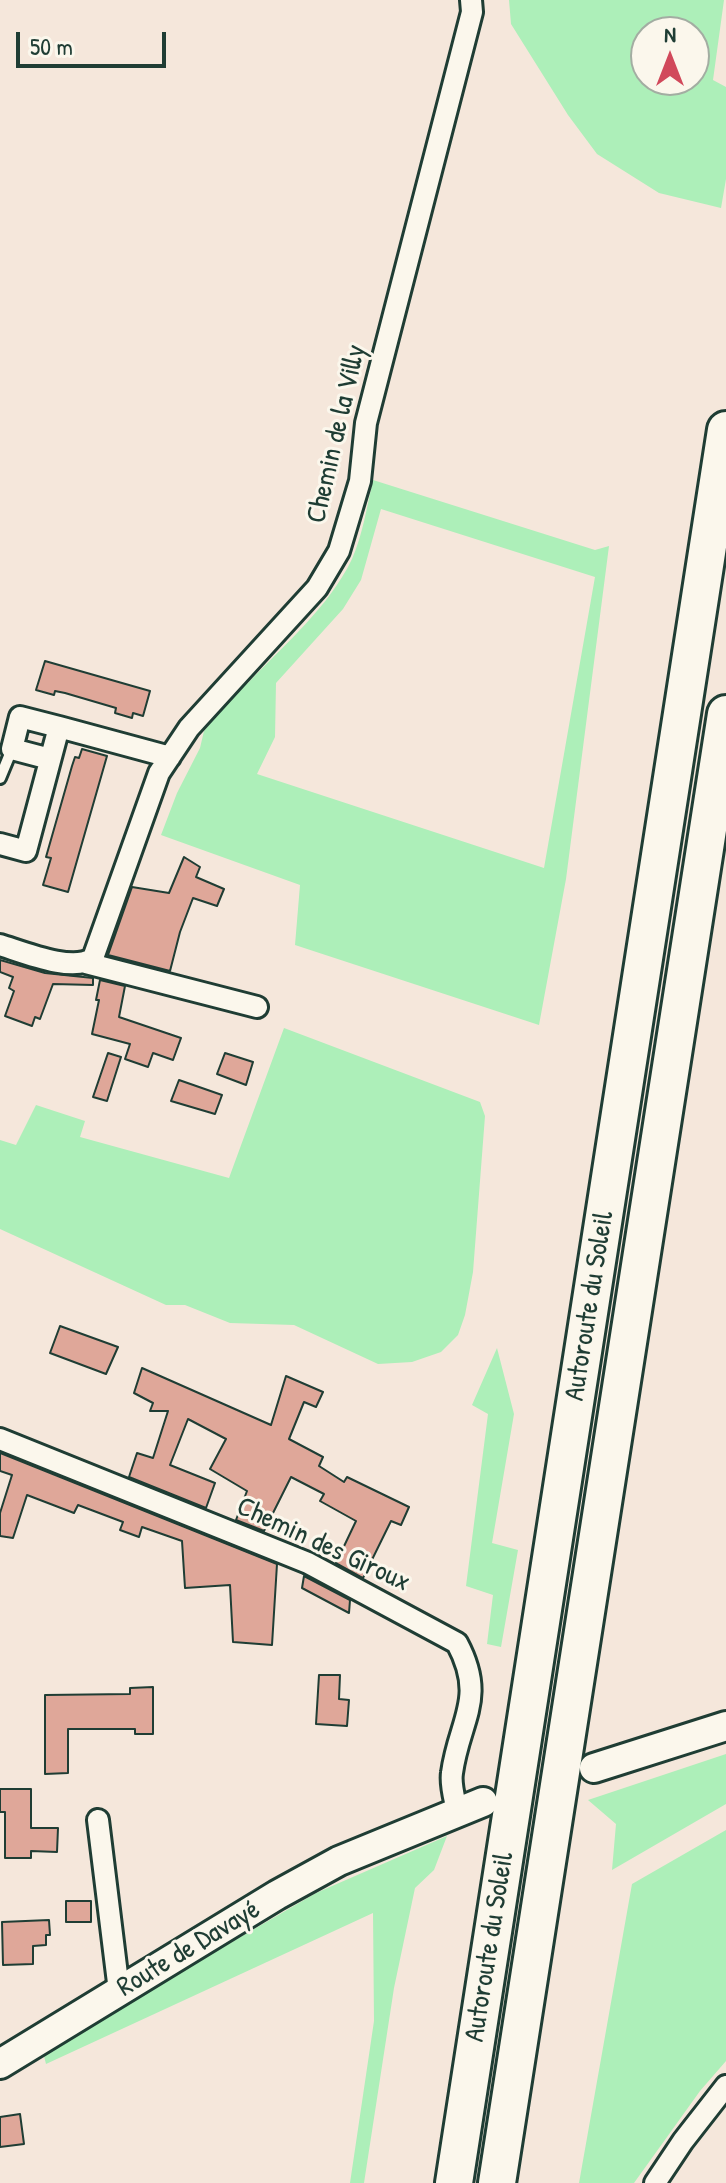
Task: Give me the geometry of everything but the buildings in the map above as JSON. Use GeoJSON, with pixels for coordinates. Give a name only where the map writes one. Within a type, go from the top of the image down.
{"type":"FeatureCollection","features":[{"type":"Feature","properties":{"kind":"highway","name":"Autoroute du Soleil"},"geometry":{"type":"LineString","coordinates":[[454,2183],[726,430]]}},
{"type":"Feature","properties":{"kind":"highway","name":"Autoroute du Soleil"},"geometry":{"type":"LineString","coordinates":[[497,2183],[726,714]]}},
{"type":"Feature","properties":{"kind":"street","name":"Chemin de la Villy"},"geometry":{"type":"LineString","coordinates":[[86,963],[93,958],[159,773],[189,728],[317,588],[339,551],[360,481],[366,423],[472,12],[471,0]]}},
{"type":"Feature","properties":{"kind":"street"},"geometry":{"type":"LineString","coordinates":[[50,759],[12,749],[20,717],[170,757]]}},
{"type":"Feature","properties":{"kind":"street"},"geometry":{"type":"LineString","coordinates":[[0,844],[26,851],[59,727]]}},
{"type":"Feature","properties":{"kind":"street"},"geometry":{"type":"LineString","coordinates":[[0,945],[74,965],[86,963],[257,1007]]}},
{"type":"Feature","properties":{"kind":"street","name":"Chemin des Giroux"},"geometry":{"type":"LineString","coordinates":[[0,1439],[308,1563],[457,1643],[468,1664],[472,1684],[468,1715],[451,1775],[470,1806]]}},
{"type":"Feature","properties":{"kind":"street"},"geometry":{"type":"LineString","coordinates":[[594,1768],[726,1726]]}},
{"type":"Feature","properties":{"kind":"street","name":"Route de Davayé"},"geometry":{"type":"LineString","coordinates":[[0,2064],[277,1895],[382,1841],[470,1806]]}},
{"type":"Feature","properties":{"kind":"street"},"geometry":{"type":"LineString","coordinates":[[98,1820],[119,1991]]}},
{"type":"Feature","properties":{"kind":"street"},"geometry":{"type":"LineString","coordinates":[[655,2183],[726,2086]]}},
{"type":"Feature","properties":{"kind":"lane"},"geometry":{"type":"LineString","coordinates":[[0,778],[12,749]]}},
{"type":"Feature","properties":{"kind":"green space"},"geometry":{"type":"Polygon","coordinates":[[[509,0],[724,0],[713,80],[726,87],[726,179],[721,208],[659,193],[597,154],[568,115],[511,24],[509,0]]]}},
{"type":"Feature","properties":{"kind":"green space"},"geometry":{"type":"Polygon","coordinates":[[[373,480],[595,550],[609,546],[566,879],[539,1025],[295,945],[300,885],[161,835],[177,793],[200,748],[204,731],[235,691],[248,683],[305,625],[342,577],[359,540],[373,480]],[[381,509],[361,580],[343,609],[276,683],[275,737],[257,774],[544,868],[595,577],[381,509]]]}},
{"type":"Feature","properties":{"kind":"green space"},"geometry":{"type":"Polygon","coordinates":[[[284,1028],[480,1102],[485,1116],[473,1272],[458,1335],[441,1352],[412,1362],[378,1364],[294,1325],[230,1323],[185,1305],[166,1305],[0,1229],[0,1140],[16,1145],[36,1105],[85,1121],[80,1137],[229,1178],[284,1028]]]}},
{"type":"Feature","properties":{"kind":"green space"},"geometry":{"type":"Polygon","coordinates":[[[497,1348],[514,1414],[492,1543],[518,1550],[501,1647],[487,1644],[493,1595],[466,1586],[488,1414],[472,1405],[497,1348]]]}},
{"type":"Feature","properties":{"kind":"green space"},"geometry":{"type":"Polygon","coordinates":[[[726,1754],[726,1804],[612,1870],[616,1824],[588,1800],[726,1754]]]}},
{"type":"Feature","properties":{"kind":"green space"},"geometry":{"type":"Polygon","coordinates":[[[726,1830],[726,2061],[700,2091],[634,2183],[579,2183],[632,1884],[726,1830]]]}},
{"type":"Feature","properties":{"kind":"green space"},"geometry":{"type":"Polygon","coordinates":[[[447,1836],[434,1870],[415,1888],[394,1988],[364,2183],[350,2183],[374,2021],[373,1913],[46,2064],[43,2052],[316,1893],[447,1836]]]}}]}
